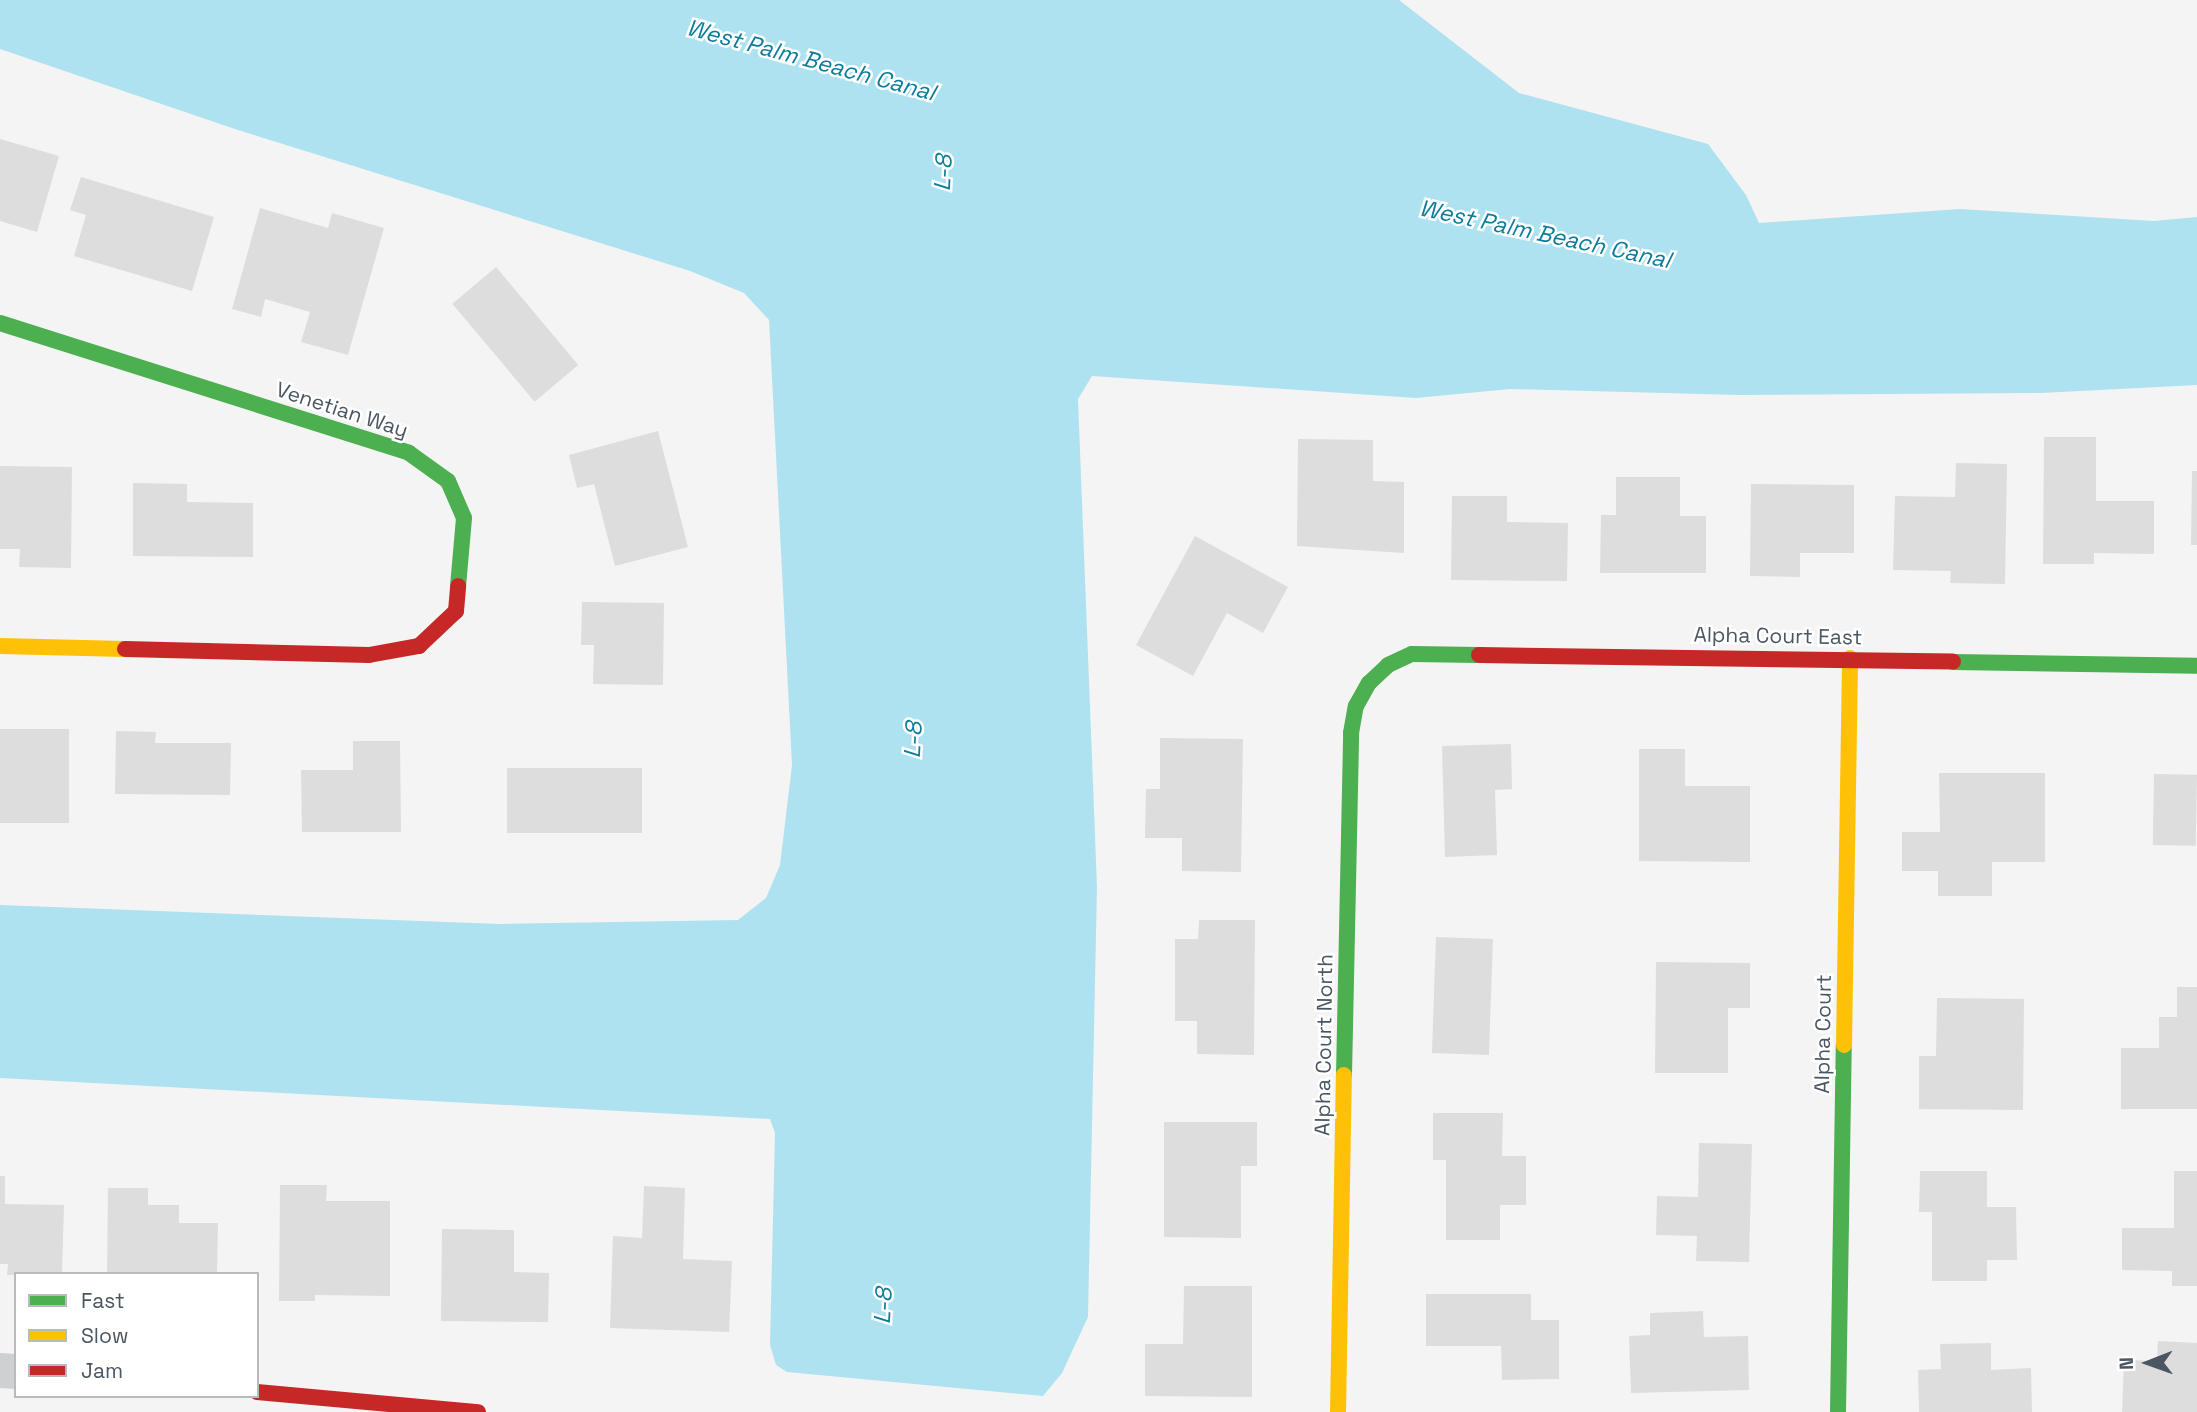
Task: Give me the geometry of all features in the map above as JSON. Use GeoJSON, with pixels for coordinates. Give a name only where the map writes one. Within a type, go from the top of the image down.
{"type":"FeatureCollection","features":[{"type":"Feature","properties":{"kind":"street","name":"Venetian Way"},"geometry":{"type":"LineString","coordinates":[[0,323],[409,453],[448,481],[464,518],[456,611],[419,646],[369,655],[0,646]]}},
{"type":"Feature","properties":{"kind":"street","name":"Alpha Court East"},"geometry":{"type":"LineString","coordinates":[[1368,683],[1388,665],[1412,654],[1850,658],[2197,666]]}},
{"type":"Feature","properties":{"kind":"street","name":"Alpha Court"},"geometry":{"type":"LineString","coordinates":[[1838,1412],[1850,658]]}},
{"type":"Feature","properties":{"kind":"street","name":"Alpha Court North"},"geometry":{"type":"LineString","coordinates":[[1338,1412],[1351,733],[1356,706],[1368,683]]}},
{"type":"Feature","properties":{"kind":"street"},"geometry":{"type":"LineString","coordinates":[[259,1392],[478,1412]]}},
{"type":"Feature","properties":{"kind":"water"},"geometry":{"type":"Polygon","coordinates":[[[0,0],[1399,0],[1519,93],[1708,144],[1746,195],[1759,223],[1960,209],[2154,221],[2197,217],[2197,385],[2041,393],[1739,395],[1510,389],[1416,398],[1092,376],[1078,399],[1097,887],[1088,1317],[1062,1373],[1043,1396],[787,1372],[776,1365],[770,1345],[775,1133],[770,1119],[0,1078],[0,905],[500,924],[738,920],[766,898],[780,865],[792,765],[769,320],[744,293],[690,271],[235,129],[0,49],[0,0]]]}},
{"type":"Feature","properties":{"kind":"building"},"geometry":{"type":"Polygon","coordinates":[[[0,139],[59,156],[37,232],[0,221],[0,139]]]}},
{"type":"Feature","properties":{"kind":"building"},"geometry":{"type":"Polygon","coordinates":[[[81,177],[214,217],[192,291],[74,256],[86,215],[70,210],[81,177]]]}},
{"type":"Feature","properties":{"kind":"building"},"geometry":{"type":"Polygon","coordinates":[[[260,208],[328,228],[332,213],[384,228],[348,355],[301,342],[310,312],[265,299],[261,317],[232,309],[260,208]]]}},
{"type":"Feature","properties":{"kind":"building"},"geometry":{"type":"Polygon","coordinates":[[[496,267],[578,365],[535,402],[452,304],[496,267]]]}},
{"type":"Feature","properties":{"kind":"building"},"geometry":{"type":"Polygon","coordinates":[[[658,431],[688,547],[615,566],[594,484],[577,488],[569,455],[658,431]]]}},
{"type":"Feature","properties":{"kind":"building"},"geometry":{"type":"Polygon","coordinates":[[[2044,437],[2096,437],[2096,501],[2154,501],[2154,554],[2094,553],[2094,564],[2043,564],[2044,437]]]}},
{"type":"Feature","properties":{"kind":"building"},"geometry":{"type":"Polygon","coordinates":[[[1298,439],[1373,440],[1373,481],[1404,482],[1404,553],[1297,546],[1298,439]]]}},
{"type":"Feature","properties":{"kind":"building"},"geometry":{"type":"Polygon","coordinates":[[[1956,463],[2007,464],[2005,584],[1950,583],[1951,571],[1893,570],[1895,496],[1955,497],[1956,463]]]}},
{"type":"Feature","properties":{"kind":"building"},"geometry":{"type":"Polygon","coordinates":[[[0,466],[72,467],[71,568],[19,567],[20,549],[0,549],[0,466]]]}},
{"type":"Feature","properties":{"kind":"building"},"geometry":{"type":"Polygon","coordinates":[[[2192,471],[2197,471],[2197,545],[2191,545],[2192,471]]]}},
{"type":"Feature","properties":{"kind":"building"},"geometry":{"type":"Polygon","coordinates":[[[1616,477],[1680,477],[1680,516],[1706,516],[1706,573],[1600,573],[1601,515],[1616,515],[1616,477]]]}},
{"type":"Feature","properties":{"kind":"building"},"geometry":{"type":"Polygon","coordinates":[[[133,483],[187,484],[187,502],[253,503],[253,557],[133,556],[133,483]]]}},
{"type":"Feature","properties":{"kind":"building"},"geometry":{"type":"Polygon","coordinates":[[[1751,484],[1854,485],[1854,553],[1800,553],[1800,577],[1750,576],[1751,484]]]}},
{"type":"Feature","properties":{"kind":"building"},"geometry":{"type":"Polygon","coordinates":[[[1452,496],[1507,496],[1507,522],[1568,523],[1567,581],[1451,580],[1452,496]]]}},
{"type":"Feature","properties":{"kind":"building"},"geometry":{"type":"Polygon","coordinates":[[[1195,536],[1288,587],[1263,633],[1227,613],[1193,676],[1136,645],[1195,536]]]}},
{"type":"Feature","properties":{"kind":"building"},"geometry":{"type":"Polygon","coordinates":[[[582,602],[664,603],[663,685],[593,684],[594,645],[581,645],[582,602]]]}},
{"type":"Feature","properties":{"kind":"building"},"geometry":{"type":"Polygon","coordinates":[[[0,729],[69,729],[69,823],[0,823],[0,729]]]}},
{"type":"Feature","properties":{"kind":"building"},"geometry":{"type":"Polygon","coordinates":[[[116,731],[156,732],[155,743],[231,743],[230,795],[115,794],[116,731]]]}},
{"type":"Feature","properties":{"kind":"building"},"geometry":{"type":"Polygon","coordinates":[[[1160,738],[1243,739],[1241,872],[1182,871],[1182,838],[1145,838],[1146,789],[1160,789],[1160,738]]]}},
{"type":"Feature","properties":{"kind":"building"},"geometry":{"type":"Polygon","coordinates":[[[353,741],[400,741],[401,832],[302,832],[301,770],[353,770],[353,741]]]}},
{"type":"Feature","properties":{"kind":"building"},"geometry":{"type":"Polygon","coordinates":[[[1511,744],[1512,789],[1495,790],[1497,855],[1445,857],[1442,746],[1511,744]]]}},
{"type":"Feature","properties":{"kind":"building"},"geometry":{"type":"Polygon","coordinates":[[[1639,749],[1685,749],[1685,786],[1750,786],[1750,862],[1639,861],[1639,749]]]}},
{"type":"Feature","properties":{"kind":"building"},"geometry":{"type":"Polygon","coordinates":[[[507,768],[642,768],[642,833],[507,833],[507,768]]]}},
{"type":"Feature","properties":{"kind":"building"},"geometry":{"type":"Polygon","coordinates":[[[1939,773],[2045,773],[2045,862],[1992,862],[1992,896],[1938,896],[1938,871],[1902,871],[1902,832],[1940,832],[1939,773]]]}},
{"type":"Feature","properties":{"kind":"building"},"geometry":{"type":"Polygon","coordinates":[[[2154,774],[2197,775],[2196,846],[2153,845],[2154,774]]]}},
{"type":"Feature","properties":{"kind":"building"},"geometry":{"type":"Polygon","coordinates":[[[1199,920],[1255,920],[1254,1055],[1197,1054],[1197,1021],[1175,1021],[1175,939],[1198,939],[1199,920]]]}},
{"type":"Feature","properties":{"kind":"building"},"geometry":{"type":"Polygon","coordinates":[[[1436,937],[1493,939],[1489,1055],[1432,1053],[1436,937]]]}},
{"type":"Feature","properties":{"kind":"building"},"geometry":{"type":"Polygon","coordinates":[[[1656,962],[1750,963],[1750,1008],[1728,1008],[1728,1073],[1655,1073],[1656,962]]]}},
{"type":"Feature","properties":{"kind":"building"},"geometry":{"type":"Polygon","coordinates":[[[2177,987],[2197,987],[2197,1109],[2121,1109],[2121,1048],[2159,1048],[2159,1017],[2177,1017],[2177,987]]]}},
{"type":"Feature","properties":{"kind":"building"},"geometry":{"type":"Polygon","coordinates":[[[1937,998],[2024,999],[2023,1110],[1919,1109],[1919,1056],[1936,1056],[1937,998]]]}},
{"type":"Feature","properties":{"kind":"building"},"geometry":{"type":"Polygon","coordinates":[[[1433,1113],[1503,1113],[1502,1156],[1526,1156],[1526,1205],[1500,1205],[1500,1240],[1446,1240],[1446,1160],[1433,1160],[1433,1113]]]}},
{"type":"Feature","properties":{"kind":"building"},"geometry":{"type":"Polygon","coordinates":[[[1164,1122],[1257,1122],[1257,1166],[1241,1166],[1241,1238],[1164,1237],[1164,1122]]]}},
{"type":"Feature","properties":{"kind":"building"},"geometry":{"type":"Polygon","coordinates":[[[1699,1143],[1752,1144],[1749,1262],[1696,1261],[1697,1236],[1656,1235],[1657,1196],[1698,1197],[1699,1143]]]}},
{"type":"Feature","properties":{"kind":"building"},"geometry":{"type":"Polygon","coordinates":[[[1920,1171],[1987,1171],[1987,1207],[2016,1207],[2017,1260],[1987,1260],[1987,1281],[1932,1281],[1932,1212],[1919,1212],[1920,1171]]]}},
{"type":"Feature","properties":{"kind":"building"},"geometry":{"type":"Polygon","coordinates":[[[2174,1171],[2197,1171],[2197,1286],[2172,1286],[2172,1271],[2122,1270],[2122,1228],[2174,1228],[2174,1171]]]}},
{"type":"Feature","properties":{"kind":"building"},"geometry":{"type":"Polygon","coordinates":[[[0,1176],[5,1176],[5,1204],[64,1205],[62,1272],[14,1272],[14,1275],[7,1275],[8,1264],[0,1264],[0,1176]]]}},
{"type":"Feature","properties":{"kind":"building"},"geometry":{"type":"Polygon","coordinates":[[[280,1185],[327,1185],[326,1201],[390,1201],[390,1296],[315,1295],[315,1301],[279,1301],[280,1185]]]}},
{"type":"Feature","properties":{"kind":"building"},"geometry":{"type":"Polygon","coordinates":[[[644,1186],[685,1188],[683,1259],[732,1261],[729,1332],[610,1328],[613,1236],[642,1238],[644,1186]]]}},
{"type":"Feature","properties":{"kind":"building"},"geometry":{"type":"Polygon","coordinates":[[[108,1188],[148,1188],[148,1205],[179,1205],[179,1223],[218,1223],[217,1272],[107,1272],[108,1188]]]}},
{"type":"Feature","properties":{"kind":"building"},"geometry":{"type":"Polygon","coordinates":[[[442,1229],[514,1230],[514,1272],[549,1273],[548,1322],[441,1321],[442,1229]]]}},
{"type":"Feature","properties":{"kind":"building"},"geometry":{"type":"Polygon","coordinates":[[[1184,1286],[1252,1286],[1252,1397],[1145,1396],[1145,1344],[1183,1344],[1184,1286]]]}},
{"type":"Feature","properties":{"kind":"building"},"geometry":{"type":"Polygon","coordinates":[[[1426,1294],[1531,1294],[1531,1320],[1559,1320],[1559,1379],[1502,1380],[1501,1346],[1426,1346],[1426,1294]]]}},
{"type":"Feature","properties":{"kind":"building"},"geometry":{"type":"Polygon","coordinates":[[[1703,1311],[1704,1337],[1748,1336],[1749,1390],[1631,1393],[1629,1336],[1650,1335],[1650,1313],[1703,1311]]]}},
{"type":"Feature","properties":{"kind":"building"},"geometry":{"type":"Polygon","coordinates":[[[2158,1341],[2197,1343],[2197,1412],[2122,1412],[2124,1360],[2157,1361],[2158,1341]]]}},
{"type":"Feature","properties":{"kind":"building"},"geometry":{"type":"Polygon","coordinates":[[[1991,1343],[1991,1370],[2031,1368],[2032,1412],[1919,1412],[1918,1370],[1941,1369],[1940,1344],[1991,1343]]]}},
{"type":"Feature","properties":{"kind":"traffic: fast"},"geometry":{"type":"LineString","coordinates":[[0,323],[409,453],[448,481],[464,518],[458,586]]}},
{"type":"Feature","properties":{"kind":"traffic: fast"},"geometry":{"type":"LineString","coordinates":[[1344,1075],[1351,733],[1356,706],[1369,683],[1388,665],[1412,654],[1479,655]]}},
{"type":"Feature","properties":{"kind":"traffic: fast"},"geometry":{"type":"LineString","coordinates":[[1953,662],[2197,666]]}},
{"type":"Feature","properties":{"kind":"traffic: fast"},"geometry":{"type":"LineString","coordinates":[[1838,1412],[1844,1045]]}},
{"type":"Feature","properties":{"kind":"traffic: slow"},"geometry":{"type":"LineString","coordinates":[[0,646],[125,649]]}},
{"type":"Feature","properties":{"kind":"traffic: slow"},"geometry":{"type":"LineString","coordinates":[[1844,1045],[1850,658]]}},
{"type":"Feature","properties":{"kind":"traffic: slow"},"geometry":{"type":"LineString","coordinates":[[1338,1412],[1344,1075]]}},
{"type":"Feature","properties":{"kind":"traffic: jam"},"geometry":{"type":"LineString","coordinates":[[125,649],[369,655],[419,646],[456,611],[458,586]]}},
{"type":"Feature","properties":{"kind":"traffic: jam"},"geometry":{"type":"LineString","coordinates":[[1479,655],[1953,662]]}},
{"type":"Feature","properties":{"kind":"traffic: jam"},"geometry":{"type":"LineString","coordinates":[[259,1392],[478,1412]]}},
{"type":"Feature","properties":{"kind":"water label","name":"West Palm Beach Canal"},"geometry":{"type":"Point","coordinates":[811,60]}},
{"type":"Feature","properties":{"kind":"water label","name":"L-8"},"geometry":{"type":"Point","coordinates":[943,173]}},
{"type":"Feature","properties":{"kind":"water label","name":"West Palm Beach Canal"},"geometry":{"type":"Point","coordinates":[1545,234]}},
{"type":"Feature","properties":{"kind":"water label","name":"L-8"},"geometry":{"type":"Point","coordinates":[913,740]}},
{"type":"Feature","properties":{"kind":"water label","name":"L-8"},"geometry":{"type":"Point","coordinates":[883,1306]}}]}
